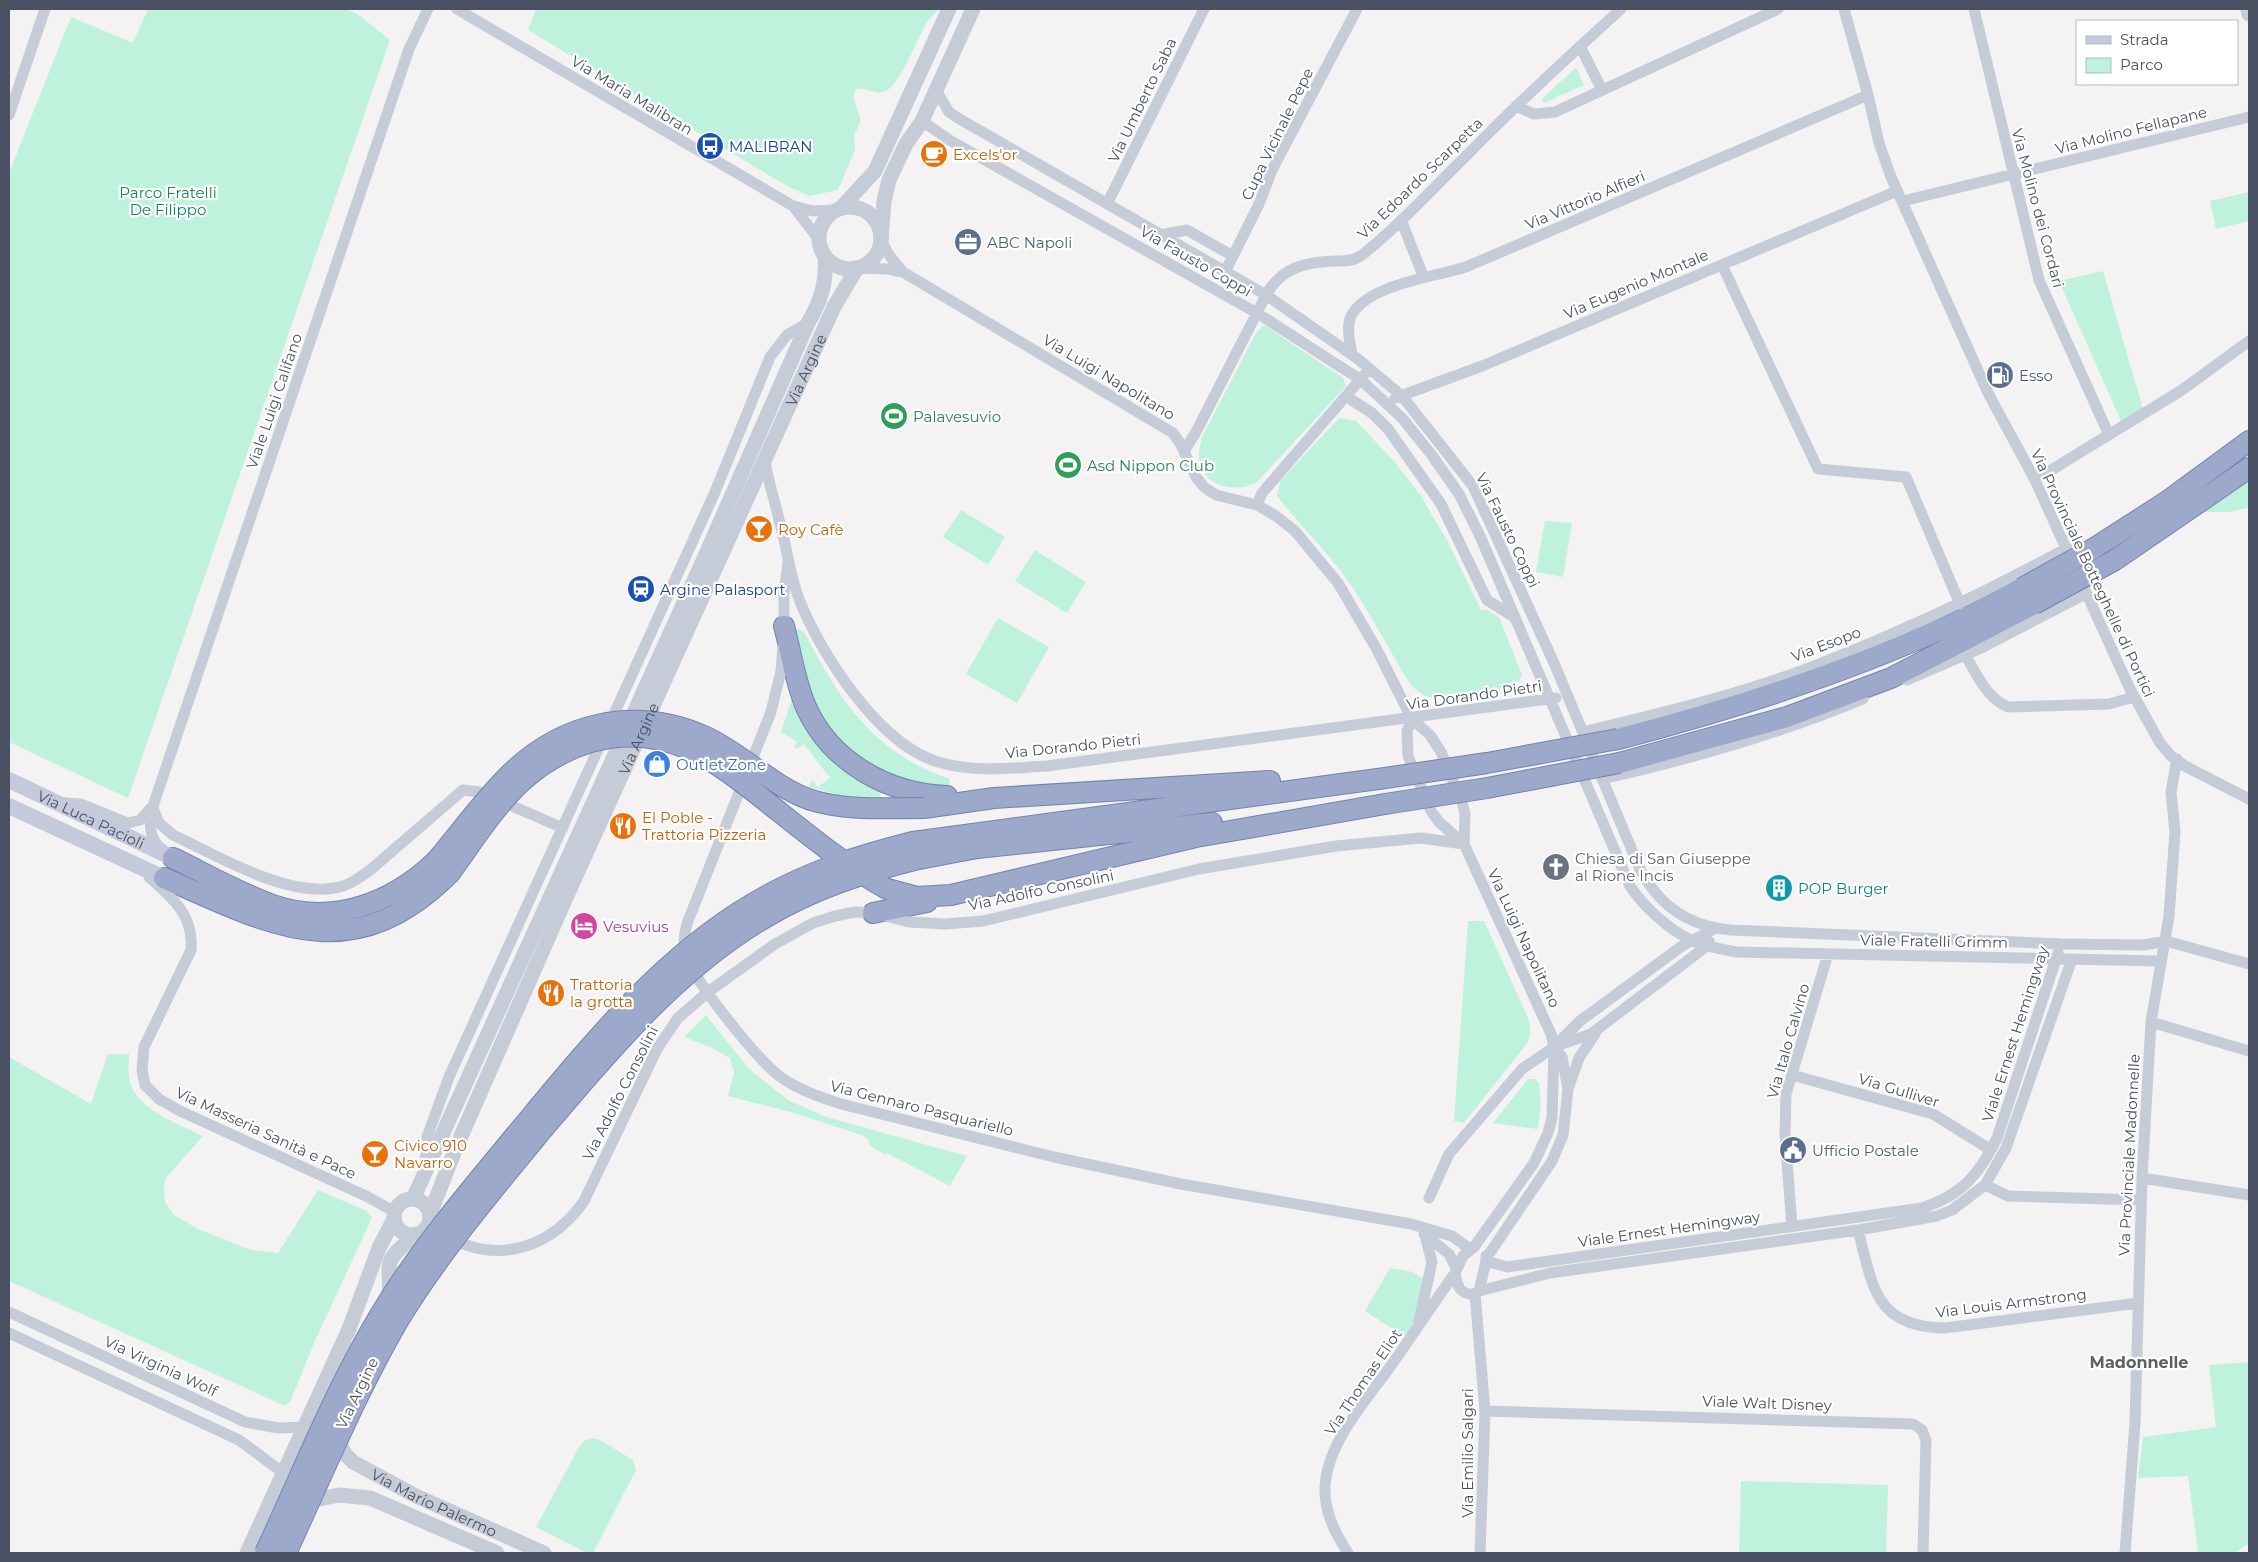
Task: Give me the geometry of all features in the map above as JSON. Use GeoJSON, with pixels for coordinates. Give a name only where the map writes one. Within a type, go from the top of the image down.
{"type":"FeatureCollection","features":[{"type":"Feature","properties":{"kind":"highway"},"geometry":{"type":"LineString","coordinates":[[286,1553],[367,1379],[399,1321],[439,1260],[484,1200],[624,1036],[669,992],[720,948],[760,920],[819,889],[867,872],[914,851],[1352,782],[1487,763],[1618,739],[1712,714],[1786,691],[1867,661],[1946,627],[2096,548],[2166,502],[2249,441]]}},
{"type":"Feature","properties":{"kind":"highway"},"geometry":{"type":"LineString","coordinates":[[873,913],[905,908],[951,895],[1196,837],[1487,788],[1619,763],[1787,717],[1891,678],[2114,560],[2249,468]]}},
{"type":"Feature","properties":{"kind":"highway"},"geometry":{"type":"LineString","coordinates":[[784,626],[806,708],[826,738],[847,759],[867,775],[896,789],[924,795],[994,798]]}},
{"type":"Feature","properties":{"kind":"highway"},"geometry":{"type":"LineString","coordinates":[[164,878],[258,919],[285,927],[318,932],[356,929],[391,917],[424,896],[506,778],[538,750],[565,734],[620,720],[671,724],[704,736],[734,752],[769,778],[811,800],[838,806],[924,808],[994,798],[1288,780],[1352,782]]}},
{"type":"Feature","properties":{"kind":"highway"},"geometry":{"type":"LineString","coordinates":[[173,858],[272,905],[291,910],[324,913],[343,911],[376,903],[443,867],[503,802],[537,769],[559,754],[577,746],[602,739],[633,736],[651,738],[687,748],[720,765],[854,869],[887,889],[917,896],[951,895]]}},
{"type":"Feature","properties":{"kind":"highway"},"geometry":{"type":"LineString","coordinates":[[255,1549],[350,1370],[392,1295],[422,1250],[471,1189],[609,1028],[653,981],[708,934],[754,903],[819,871],[860,855],[977,848],[1385,804]]}},
{"type":"Feature","properties":{"kind":"main road","name":"Via Luca Pacioli"},"geometry":{"type":"LineString","coordinates":[[9,780],[173,858]]}},
{"type":"Feature","properties":{"kind":"main road","name":"Via Luca Pacioli"},"geometry":{"type":"LineString","coordinates":[[9,806],[164,878]]}},
{"type":"Feature","properties":{"kind":"street"},"geometry":{"type":"LineString","coordinates":[[9,114],[44,9]]}},
{"type":"Feature","properties":{"kind":"street","name":"Viale Luigi Califano"},"geometry":{"type":"LineString","coordinates":[[173,858],[157,846],[152,838],[149,821],[153,806],[406,59],[428,9]]}},
{"type":"Feature","properties":{"kind":"street","name":"Via Maria Malibran"},"geometry":{"type":"LineString","coordinates":[[457,9],[793,206],[813,211],[839,209]]}},
{"type":"Feature","properties":{"kind":"street"},"geometry":{"type":"LineString","coordinates":[[949,9],[875,171],[822,225],[820,240],[825,256],[840,267],[858,268],[868,263],[876,255],[881,240],[884,201],[890,180],[906,144],[922,121],[973,9]]}},
{"type":"Feature","properties":{"kind":"street","name":"Via Umberto Saba"},"geometry":{"type":"LineString","coordinates":[[1107,204],[1204,9]]}},
{"type":"Feature","properties":{"kind":"street","name":"Cupa Vicinale Pepe"},"geometry":{"type":"LineString","coordinates":[[1225,272],[1259,204],[1272,170],[1357,9]]}},
{"type":"Feature","properties":{"kind":"street","name":"Via Edoardo Scarpetta"},"geometry":{"type":"LineString","coordinates":[[1184,451],[1196,432],[1266,296],[1282,276],[1303,264],[1344,262],[1358,258],[1401,220],[1516,106],[1621,9]]}},
{"type":"Feature","properties":{"kind":"street"},"geometry":{"type":"LineString","coordinates":[[1516,106],[1534,114],[1548,114],[1778,9]]}},
{"type":"Feature","properties":{"kind":"street","name":"Via Provinciale Botteghelle di Portici"},"geometry":{"type":"LineString","coordinates":[[1844,9],[1868,94],[1879,143],[1897,190],[1988,393],[2035,480],[2067,548],[2085,594],[2134,697],[2160,743],[2177,759],[2249,799]]}},
{"type":"Feature","properties":{"kind":"street","name":"Via Molino dei Cordari"},"geometry":{"type":"LineString","coordinates":[[1974,9],[2012,174],[2047,301],[2109,435]]}},
{"type":"Feature","properties":{"kind":"street"},"geometry":{"type":"LineString","coordinates":[[2248,9],[2249,14]]}},
{"type":"Feature","properties":{"kind":"street"},"geometry":{"type":"LineString","coordinates":[[1580,46],[1602,90]]}},
{"type":"Feature","properties":{"kind":"street","name":"Via Fausto Coppi"},"geometry":{"type":"LineString","coordinates":[[936,90],[949,112],[958,118],[1266,296],[1352,354],[1402,396],[1473,486],[1568,697],[1649,886],[1667,905],[1685,918],[1700,926],[1714,929]]}},
{"type":"Feature","properties":{"kind":"street","name":"Via Vittorio Alfieri"},"geometry":{"type":"LineString","coordinates":[[1352,354],[1349,324],[1356,310],[1382,292],[1466,267],[1868,94]]}},
{"type":"Feature","properties":{"kind":"street","name":"Via Molino Fellapane"},"geometry":{"type":"LineString","coordinates":[[1903,201],[2249,117]]}},
{"type":"Feature","properties":{"kind":"street","name":"Via Fausto Coppi"},"geometry":{"type":"LineString","coordinates":[[922,121],[951,141],[1257,314],[1361,380],[1386,401],[1431,454],[1459,494],[1480,536],[1630,886],[1641,902],[1691,940]]}},
{"type":"Feature","properties":{"kind":"street","name":"Via Eugenio Montale"},"geometry":{"type":"LineString","coordinates":[[1386,401],[1482,366],[1897,190]]}},
{"type":"Feature","properties":{"kind":"street","name":"Via Maria Malibran"},"geometry":{"type":"LineString","coordinates":[[793,206],[820,240]]}},
{"type":"Feature","properties":{"kind":"street"},"geometry":{"type":"LineString","coordinates":[[839,209],[851,207],[867,211],[878,223],[881,240]]}},
{"type":"Feature","properties":{"kind":"street"},"geometry":{"type":"LineString","coordinates":[[1401,220],[1424,278]]}},
{"type":"Feature","properties":{"kind":"street","name":"Via Fausto Coppi"},"geometry":{"type":"LineString","coordinates":[[1160,235],[1187,230],[1233,256]]}},
{"type":"Feature","properties":{"kind":"street","name":"Via Luigi Napolitano"},"geometry":{"type":"LineString","coordinates":[[881,240],[889,255],[903,272]]}},
{"type":"Feature","properties":{"kind":"street","name":"Via Argine"},"geometry":{"type":"LineString","coordinates":[[413,1199],[698,572],[808,323],[819,304],[826,282],[825,256]]}},
{"type":"Feature","properties":{"kind":"street"},"geometry":{"type":"LineString","coordinates":[[1722,264],[1818,470],[1906,478],[1960,604]]}},
{"type":"Feature","properties":{"kind":"street","name":"Via Luigi Napolitano"},"geometry":{"type":"LineString","coordinates":[[858,268],[888,269],[903,272],[1164,426],[1173,433],[1196,477],[1204,487],[1216,495],[1257,505],[1276,516],[1295,531],[1338,583],[1376,648],[1412,718],[1430,735],[1440,752],[1462,802],[1465,814],[1464,844]]}},
{"type":"Feature","properties":{"kind":"street","name":"Via Argine"},"geometry":{"type":"LineString","coordinates":[[255,1549],[280,1553],[386,1333],[390,1314],[388,1269],[391,1256],[424,1225],[564,902],[765,463],[834,307],[858,268]]}},
{"type":"Feature","properties":{"kind":"street","name":"Via Argine"},"geometry":{"type":"LineString","coordinates":[[425,1171],[427,1137],[450,1077],[715,492],[770,357],[787,335],[808,323]]}},
{"type":"Feature","properties":{"kind":"street"},"geometry":{"type":"LineString","coordinates":[[2035,480],[2182,390],[2249,340]]}},
{"type":"Feature","properties":{"kind":"street"},"geometry":{"type":"LineString","coordinates":[[1257,505],[1262,493],[1347,397],[1370,368]]}},
{"type":"Feature","properties":{"kind":"street"},"geometry":{"type":"LineString","coordinates":[[1347,397],[1372,413],[1392,435],[1442,504],[1487,600],[1514,617]]}},
{"type":"Feature","properties":{"kind":"street","name":"Via Dorando Pietri"},"geometry":{"type":"LineString","coordinates":[[765,463],[788,562],[808,621],[841,676],[868,712],[903,746],[937,762],[976,770],[1047,766],[1568,697]]}},
{"type":"Feature","properties":{"kind":"street","name":"Via Esopo"},"geometry":{"type":"LineString","coordinates":[[1583,732],[1692,706],[1818,665],[1960,604],[2067,548]]}},
{"type":"Feature","properties":{"kind":"street","name":"Via Gennaro Pasquariello"},"geometry":{"type":"LineString","coordinates":[[788,562],[784,594],[781,671],[771,712],[685,930],[684,944],[687,958],[708,992],[744,1039],[780,1077],[816,1096],[841,1104],[1054,1157],[1181,1184],[1411,1224],[1452,1236],[1472,1248]]}},
{"type":"Feature","properties":{"kind":"street"},"geometry":{"type":"LineString","coordinates":[[1602,779],[1704,755],[1835,710],[1965,655],[2085,594]]}},
{"type":"Feature","properties":{"kind":"street"},"geometry":{"type":"LineString","coordinates":[[1965,655],[1987,692],[2001,704],[2008,707],[2109,704],[2134,697]]}},
{"type":"Feature","properties":{"kind":"street","name":"Via Luigi Napolitano"},"geometry":{"type":"LineString","coordinates":[[1412,718],[1407,731],[1406,745],[1408,756],[1431,811],[1439,822],[1464,844],[1545,1021],[1554,1047]]}},
{"type":"Feature","properties":{"kind":"street","name":"Via Provinciale Madonnelle"},"geometry":{"type":"LineString","coordinates":[[2125,1553],[2135,1423],[2141,1200],[2151,1022],[2160,961],[2166,941],[2174,832],[2172,785],[2177,759]]}},
{"type":"Feature","properties":{"kind":"street"},"geometry":{"type":"LineString","coordinates":[[153,806],[158,823],[172,835],[284,886],[318,890],[344,886],[369,872],[463,790],[480,792],[563,828]]}},
{"type":"Feature","properties":{"kind":"street"},"geometry":{"type":"LineString","coordinates":[[56,802],[81,804],[128,824],[140,820],[153,806]]}},
{"type":"Feature","properties":{"kind":"street","name":"Via Adolfo Consolini"},"geometry":{"type":"LineString","coordinates":[[424,1225],[466,1245],[499,1250],[521,1248],[540,1242],[557,1231],[573,1217],[584,1201],[666,1032],[678,1018],[708,992],[775,944],[813,923],[835,916],[873,913],[909,922],[945,924],[983,921],[1199,868],[1336,846],[1421,838],[1464,844]]}},
{"type":"Feature","properties":{"kind":"street","name":"Via Masseria Sanità e Pace"},"geometry":{"type":"LineString","coordinates":[[131,862],[160,887],[186,915],[193,933],[192,950],[144,1047],[142,1070],[146,1085],[159,1099],[178,1110],[366,1196],[394,1216]]}},
{"type":"Feature","properties":{"kind":"street"},"geometry":{"type":"LineString","coordinates":[[1429,1198],[1449,1154],[1522,1069],[1554,1047],[1582,1038],[1601,1027],[1708,945],[1714,929]]}},
{"type":"Feature","properties":{"kind":"street","name":"Viale Fratelli Grimm"},"geometry":{"type":"LineString","coordinates":[[1554,1047],[1580,1021],[1691,940],[1714,929],[2061,944],[2144,945],[2166,941]]}},
{"type":"Feature","properties":{"kind":"street","name":"Viale Fratelli Grimm"},"geometry":{"type":"LineString","coordinates":[[1691,940],[1737,952],[2160,961]]}},
{"type":"Feature","properties":{"kind":"street"},"geometry":{"type":"LineString","coordinates":[[2166,941],[2249,964]]}},
{"type":"Feature","properties":{"kind":"street","name":"Viale Ernest Hemingway"},"geometry":{"type":"LineString","coordinates":[[1472,1248],[1486,1259],[1507,1267],[1922,1208],[1939,1202],[1967,1184],[1980,1170],[1991,1150],[2061,944]]}},
{"type":"Feature","properties":{"kind":"street","name":"Viale Ernest Hemingway"},"geometry":{"type":"LineString","coordinates":[[1477,1292],[1550,1273],[1858,1230],[1930,1217],[1952,1210],[1985,1185],[2006,1148],[2072,959],[2061,944]]}},
{"type":"Feature","properties":{"kind":"street","name":"Via Italo Calvino"},"geometry":{"type":"LineString","coordinates":[[1792,1227],[1784,1113],[1792,1076],[1828,954]]}},
{"type":"Feature","properties":{"kind":"street"},"geometry":{"type":"LineString","coordinates":[[2151,1022],[2249,1051]]}},
{"type":"Feature","properties":{"kind":"street"},"geometry":{"type":"LineString","coordinates":[[1568,1089],[1579,1058],[1601,1027]]}},
{"type":"Feature","properties":{"kind":"street"},"geometry":{"type":"LineString","coordinates":[[1444,1289],[1451,1286],[1458,1288],[1462,1292],[1477,1292],[1486,1259],[1558,1149],[1566,1119],[1568,1089],[1562,1057],[1554,1047]]}},
{"type":"Feature","properties":{"kind":"street"},"geometry":{"type":"LineString","coordinates":[[1456,1271],[1543,1148],[1552,1118],[1554,1047]]}},
{"type":"Feature","properties":{"kind":"street","name":"Via Gulliver"},"geometry":{"type":"LineString","coordinates":[[1792,1076],[1933,1114],[1991,1150]]}},
{"type":"Feature","properties":{"kind":"street"},"geometry":{"type":"LineString","coordinates":[[2142,1178],[2249,1195]]}},
{"type":"Feature","properties":{"kind":"street"},"geometry":{"type":"LineString","coordinates":[[1985,1185],[2008,1196],[2141,1200]]}},
{"type":"Feature","properties":{"kind":"street"},"geometry":{"type":"LineString","coordinates":[[255,1549],[285,1474],[350,1329],[379,1248],[394,1216],[401,1202],[413,1199],[422,1202],[424,1225],[404,1233],[399,1229],[394,1216]]}},
{"type":"Feature","properties":{"kind":"street"},"geometry":{"type":"LineString","coordinates":[[1411,1224],[1449,1254],[1456,1271],[1458,1288]]}},
{"type":"Feature","properties":{"kind":"street","name":"Via Louis Armstrong"},"geometry":{"type":"LineString","coordinates":[[1858,1230],[1878,1297],[1895,1315],[1921,1327],[1945,1328],[2138,1303]]}},
{"type":"Feature","properties":{"kind":"street"},"geometry":{"type":"LineString","coordinates":[[1418,1326],[1432,1262],[1425,1234]]}},
{"type":"Feature","properties":{"kind":"street","name":"Via Thomas Eliot"},"geometry":{"type":"LineString","coordinates":[[1348,1553],[1334,1529],[1326,1499],[1327,1472],[1331,1459],[1351,1422],[1456,1271]]}},
{"type":"Feature","properties":{"kind":"street","name":"Via Emilio Salgari"},"geometry":{"type":"LineString","coordinates":[[1477,1292],[1485,1411],[1480,1553]]}},
{"type":"Feature","properties":{"kind":"street","name":"Via Virginia Wolf"},"geometry":{"type":"LineString","coordinates":[[9,1312],[245,1422],[278,1428],[306,1427]]}},
{"type":"Feature","properties":{"kind":"street"},"geometry":{"type":"LineString","coordinates":[[9,1333],[240,1440],[285,1474]]}},
{"type":"Feature","properties":{"kind":"street","name":"Viale Walt Disney"},"geometry":{"type":"LineString","coordinates":[[1485,1411],[1913,1424],[1922,1430],[1926,1440],[1923,1553]]}},
{"type":"Feature","properties":{"kind":"street","name":"Via Mario Palermo"},"geometry":{"type":"LineString","coordinates":[[335,1438],[346,1455],[354,1462],[416,1496],[544,1553]]}},
{"type":"Feature","properties":{"kind":"street","name":"Via Mario Palermo"},"geometry":{"type":"LineString","coordinates":[[305,1502],[340,1495],[370,1498],[497,1553]]}},
{"type":"Feature","properties":{"kind":"green space","name":"Parco Fratelli De Filippo"},"geometry":{"type":"Polygon","coordinates":[[[148,9],[345,9],[356,13],[390,40],[128,798],[9,742],[9,173],[71,17],[133,43],[148,9]]]}},
{"type":"Feature","properties":{"kind":"green space"},"geometry":{"type":"Polygon","coordinates":[[[536,9],[938,9],[927,22],[903,70],[892,86],[882,92],[856,89],[853,97],[861,121],[854,135],[855,150],[838,190],[809,196],[787,186],[528,30],[536,9]]]}},
{"type":"Feature","properties":{"kind":"green space"},"geometry":{"type":"Polygon","coordinates":[[[1576,67],[1584,85],[1544,103],[1542,99],[1576,67]]]}},
{"type":"Feature","properties":{"kind":"green space"},"geometry":{"type":"Polygon","coordinates":[[[2249,192],[2249,221],[2216,229],[2210,201],[2249,192]]]}},
{"type":"Feature","properties":{"kind":"green space"},"geometry":{"type":"Polygon","coordinates":[[[2103,271],[2143,409],[2121,421],[2059,281],[2103,271]]]}},
{"type":"Feature","properties":{"kind":"green space"},"geometry":{"type":"Polygon","coordinates":[[[1264,325],[1343,378],[1346,386],[1257,482],[1248,486],[1228,487],[1211,480],[1204,473],[1200,465],[1199,454],[1201,439],[1256,333],[1264,325]]]}},
{"type":"Feature","properties":{"kind":"green space"},"geometry":{"type":"Polygon","coordinates":[[[1339,418],[1356,421],[1394,461],[1421,496],[1448,542],[1481,610],[1487,610],[1499,617],[1522,675],[1518,682],[1511,687],[1436,698],[1425,695],[1415,689],[1405,676],[1352,586],[1277,496],[1280,481],[1339,418]]]}},
{"type":"Feature","properties":{"kind":"green space"},"geometry":{"type":"Polygon","coordinates":[[[2249,479],[2249,508],[2228,512],[2204,512],[2249,479]]]}},
{"type":"Feature","properties":{"kind":"green space"},"geometry":{"type":"Polygon","coordinates":[[[961,510],[1005,537],[988,565],[943,537],[961,510]]]}},
{"type":"Feature","properties":{"kind":"green space"},"geometry":{"type":"Polygon","coordinates":[[[1545,521],[1572,523],[1563,577],[1536,572],[1545,521]]]}},
{"type":"Feature","properties":{"kind":"green space"},"geometry":{"type":"Polygon","coordinates":[[[1035,550],[1086,582],[1067,613],[1015,581],[1035,550]]]}},
{"type":"Feature","properties":{"kind":"green space"},"geometry":{"type":"Polygon","coordinates":[[[998,618],[1049,647],[1017,703],[966,674],[998,618]]]}},
{"type":"Feature","properties":{"kind":"green space"},"geometry":{"type":"Polygon","coordinates":[[[799,629],[804,632],[831,681],[862,722],[879,739],[899,754],[923,768],[950,779],[949,790],[886,775],[844,746],[818,712],[808,689],[794,630],[799,629]]]}},
{"type":"Feature","properties":{"kind":"green space"},"geometry":{"type":"Polygon","coordinates":[[[794,692],[848,772],[881,793],[879,797],[846,797],[809,787],[812,780],[818,787],[830,778],[804,744],[797,749],[794,747],[797,742],[781,732],[794,692]]]}},
{"type":"Feature","properties":{"kind":"green space"},"geometry":{"type":"Polygon","coordinates":[[[1468,921],[1484,921],[1528,1018],[1530,1032],[1525,1046],[1464,1123],[1454,1121],[1468,921]]]}},
{"type":"Feature","properties":{"kind":"green space"},"geometry":{"type":"Polygon","coordinates":[[[706,1015],[749,1069],[788,1100],[826,1117],[967,1156],[950,1186],[887,1153],[885,1155],[869,1145],[869,1140],[864,1136],[791,1112],[728,1096],[734,1072],[730,1058],[710,1047],[684,1037],[706,1015]]]}},
{"type":"Feature","properties":{"kind":"green space"},"geometry":{"type":"Polygon","coordinates":[[[108,1054],[129,1054],[129,1077],[132,1088],[148,1107],[158,1114],[203,1136],[167,1177],[164,1185],[165,1202],[174,1215],[198,1229],[251,1250],[278,1253],[318,1190],[367,1211],[372,1218],[314,1343],[290,1402],[285,1406],[9,1281],[9,1057],[91,1104],[108,1054]]]}},
{"type":"Feature","properties":{"kind":"green space"},"geometry":{"type":"Polygon","coordinates":[[[1528,1079],[1535,1079],[1539,1083],[1541,1105],[1538,1129],[1493,1123],[1528,1079]]]}},
{"type":"Feature","properties":{"kind":"green space"},"geometry":{"type":"Polygon","coordinates":[[[1390,1268],[1413,1272],[1427,1281],[1417,1301],[1424,1311],[1404,1336],[1365,1311],[1390,1268]]]}},
{"type":"Feature","properties":{"kind":"green space"},"geometry":{"type":"Polygon","coordinates":[[[2249,1362],[2249,1544],[2234,1553],[2194,1553],[2198,1551],[2188,1476],[2138,1478],[2143,1437],[2216,1427],[2209,1365],[2249,1362]]]}},
{"type":"Feature","properties":{"kind":"green space"},"geometry":{"type":"Polygon","coordinates":[[[592,1438],[598,1439],[633,1460],[636,1470],[593,1553],[587,1553],[536,1527],[579,1447],[584,1441],[592,1438]]]}},
{"type":"Feature","properties":{"kind":"green space"},"geometry":{"type":"Polygon","coordinates":[[[1741,1481],[1888,1485],[1886,1553],[1739,1553],[1741,1481]]]}},
{"type":"Feature","properties":{"kind":"place","name":"MALIBRAN"},"geometry":{"type":"Point","coordinates":[710,146]}},
{"type":"Feature","properties":{"kind":"place","name":"Excels'or"},"geometry":{"type":"Point","coordinates":[934,154]}},
{"type":"Feature","properties":{"kind":"place","name":"ABC Napoli"},"geometry":{"type":"Point","coordinates":[968,242]}},
{"type":"Feature","properties":{"kind":"place","name":"Esso"},"geometry":{"type":"Point","coordinates":[2000,375]}},
{"type":"Feature","properties":{"kind":"place","name":"Palavesuvio"},"geometry":{"type":"Point","coordinates":[894,416]}},
{"type":"Feature","properties":{"kind":"place","name":"Asd Nippon Club"},"geometry":{"type":"Point","coordinates":[1068,465]}},
{"type":"Feature","properties":{"kind":"place","name":"Roy Cafè"},"geometry":{"type":"Point","coordinates":[759,529]}},
{"type":"Feature","properties":{"kind":"place","name":"Argine Palasport"},"geometry":{"type":"Point","coordinates":[641,589]}},
{"type":"Feature","properties":{"kind":"place","name":"Outlet Zone"},"geometry":{"type":"Point","coordinates":[657,764]}},
{"type":"Feature","properties":{"kind":"place","name":"El Poble - Trattoria Pizzeria"},"geometry":{"type":"Point","coordinates":[623,826]}},
{"type":"Feature","properties":{"kind":"place","name":"Chiesa di San Giuseppe al Rione Incis"},"geometry":{"type":"Point","coordinates":[1556,867]}},
{"type":"Feature","properties":{"kind":"place","name":"POP Burger"},"geometry":{"type":"Point","coordinates":[1779,888]}},
{"type":"Feature","properties":{"kind":"place","name":"Vesuvius"},"geometry":{"type":"Point","coordinates":[584,926]}},
{"type":"Feature","properties":{"kind":"place","name":"Trattoria la grotta"},"geometry":{"type":"Point","coordinates":[551,993]}},
{"type":"Feature","properties":{"kind":"place","name":"Ufficio Postale"},"geometry":{"type":"Point","coordinates":[1793,1150]}},
{"type":"Feature","properties":{"kind":"place","name":"Civico 910 Navarro"},"geometry":{"type":"Point","coordinates":[375,1154]}},
{"type":"Feature","properties":{"kind":"district","name":"Madonnelle"},"geometry":{"type":"Point","coordinates":[2139,1362]}}]}
